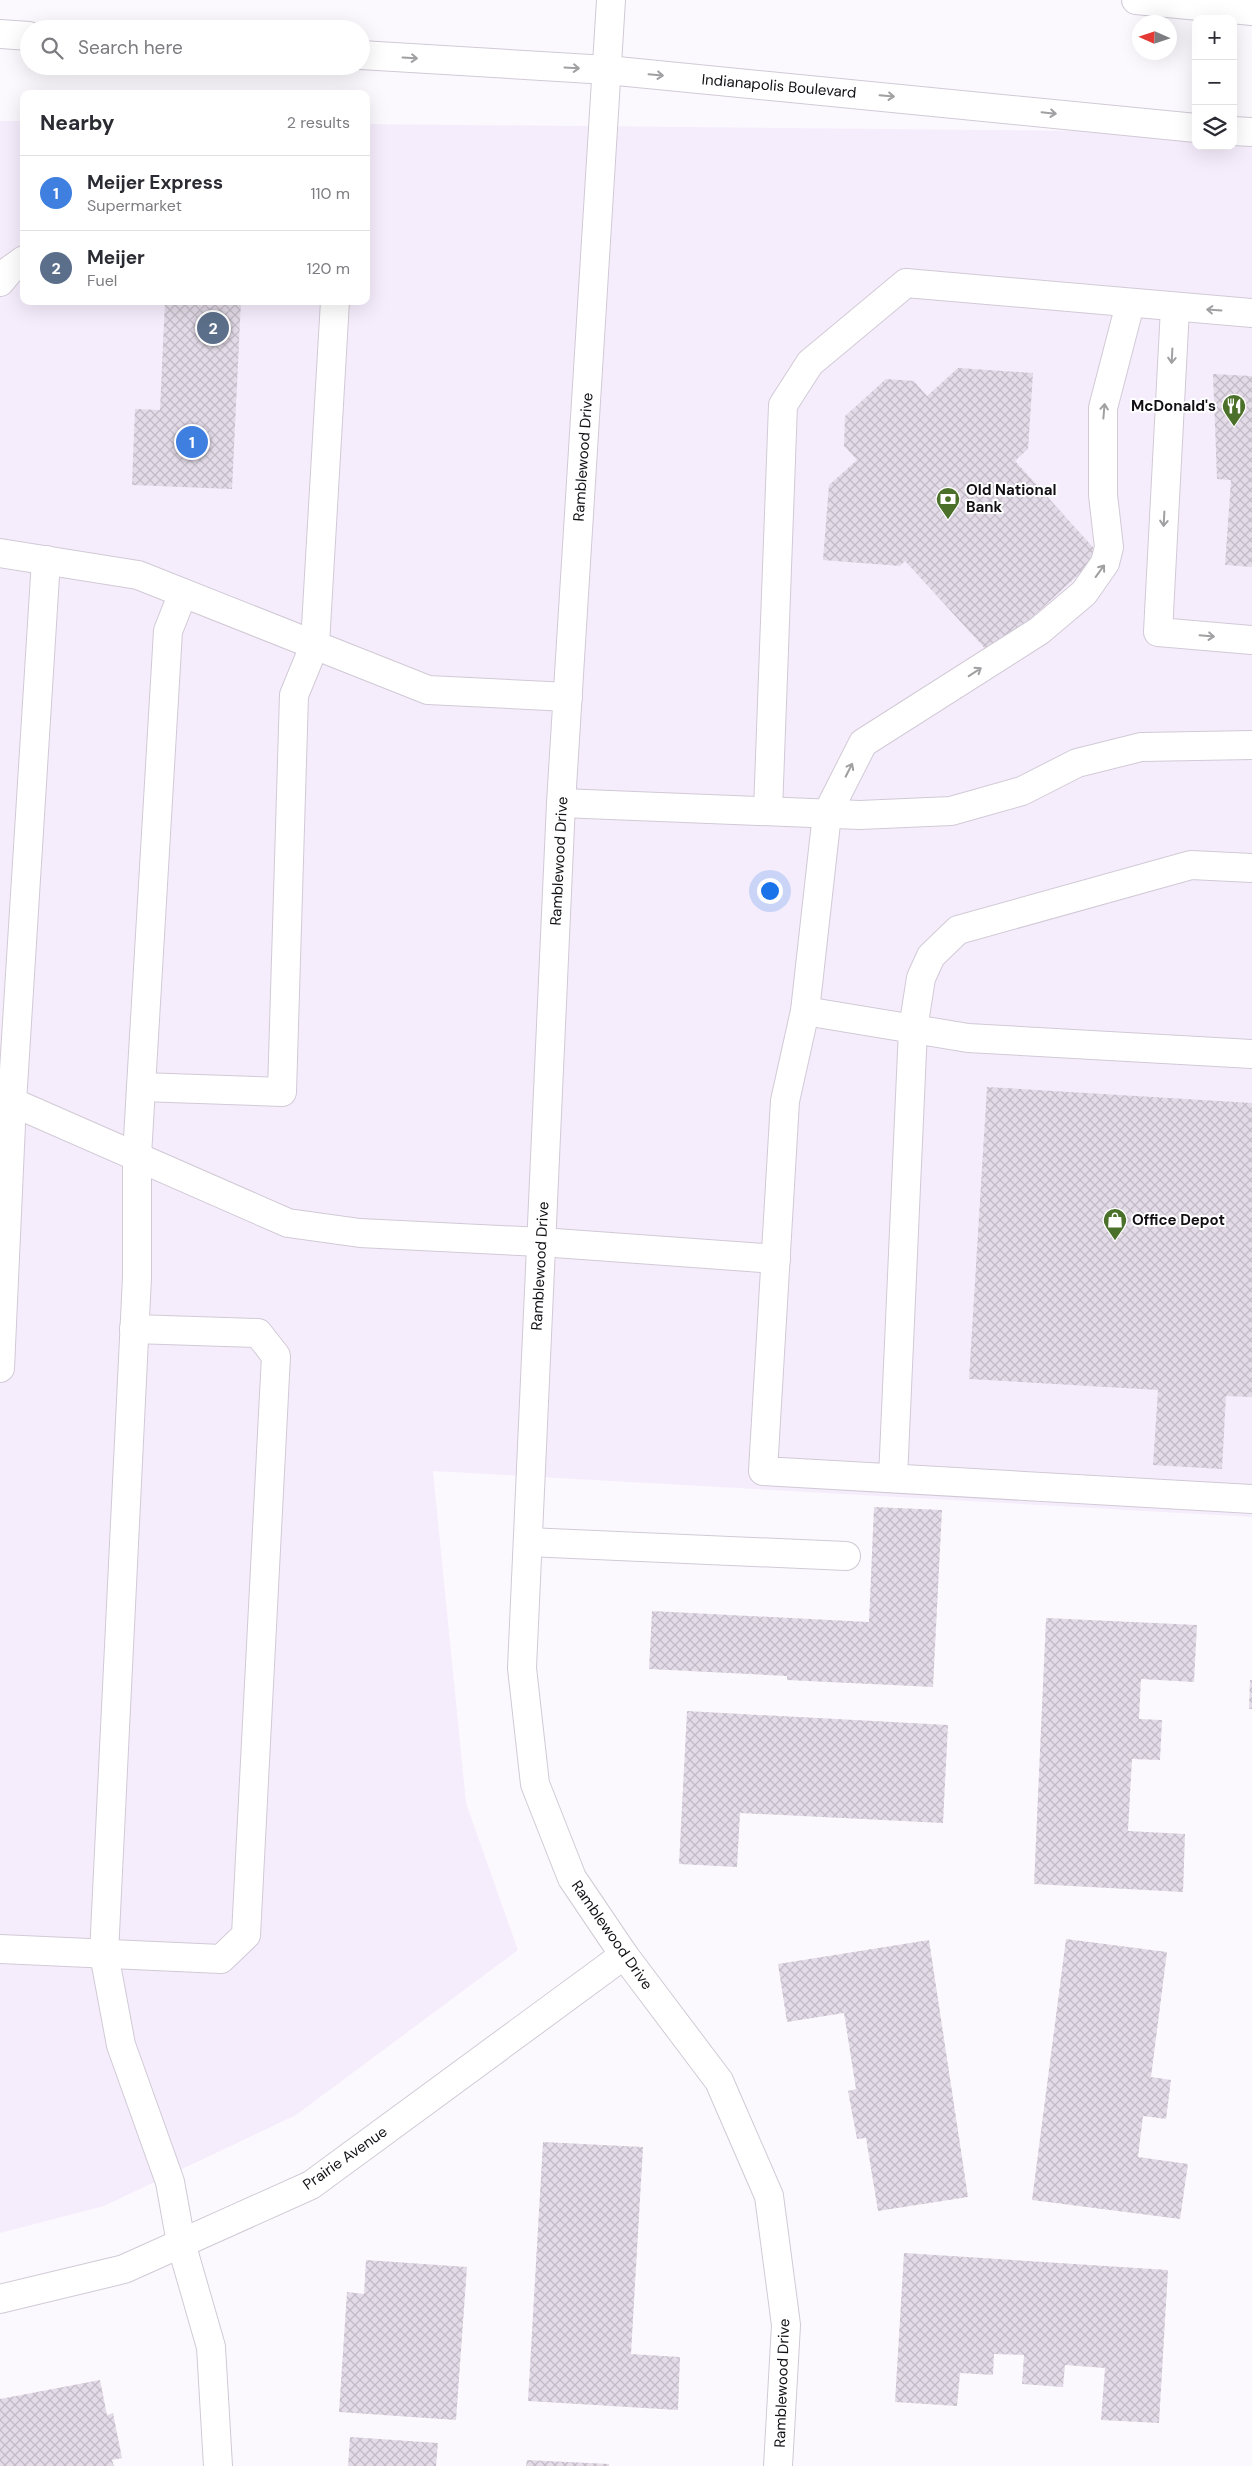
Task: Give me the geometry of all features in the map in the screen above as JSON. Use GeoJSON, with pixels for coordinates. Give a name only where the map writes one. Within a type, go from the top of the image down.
{"type":"FeatureCollection","features":[{"type":"Feature","properties":{"kind":"main road","name":"Ramblewood Drive"},"geometry":{"type":"LineString","coordinates":[[611,0],[562,803],[522,1668],[535,1784],[572,1878],[624,1955],[719,2081],[769,2196],[786,2325],[778,2466]]}},
{"type":"Feature","properties":{"kind":"main road"},"geometry":{"type":"LineString","coordinates":[[1136,0],[1252,11]]}},
{"type":"Feature","properties":{"kind":"main road"},"geometry":{"type":"LineString","coordinates":[[0,34],[20,35]]}},
{"type":"Feature","properties":{"kind":"main road","name":"Indianapolis Boulevard"},"geometry":{"type":"LineString","coordinates":[[370,56],[607,70],[1192,128]]}},
{"type":"Feature","properties":{"kind":"main road"},"geometry":{"type":"LineString","coordinates":[[1237,131],[1252,132]]}},
{"type":"Feature","properties":{"kind":"main road"},"geometry":{"type":"LineString","coordinates":[[0,282],[10,270],[20,263]]}},
{"type":"Feature","properties":{"kind":"main road"},"geometry":{"type":"LineString","coordinates":[[768,811],[783,404],[810,362],[906,284],[1175,308],[1252,312]]}},
{"type":"Feature","properties":{"kind":"main road"},"geometry":{"type":"LineString","coordinates":[[1130,304],[1104,408],[1103,495],[1109,547],[1105,563],[1084,593],[1039,631],[863,743],[827,814],[805,1011],[785,1101],[763,1471],[1252,1499]]}},
{"type":"Feature","properties":{"kind":"main road"},"geometry":{"type":"LineString","coordinates":[[141,1087],[282,1092],[294,695],[315,644],[335,305]]}},
{"type":"Feature","properties":{"kind":"main road"},"geometry":{"type":"LineString","coordinates":[[1175,308],[1158,632],[1252,640]]}},
{"type":"Feature","properties":{"kind":"main road"},"geometry":{"type":"LineString","coordinates":[[0,553],[138,575],[428,690],[568,697]]}},
{"type":"Feature","properties":{"kind":"main road"},"geometry":{"type":"LineString","coordinates":[[0,1368],[6,1101],[46,560]]}},
{"type":"Feature","properties":{"kind":"main road"},"geometry":{"type":"LineString","coordinates":[[183,593],[168,631],[141,1087],[137,1156],[134,1329],[104,1954],[121,2045],[170,2182],[182,2243],[211,2347],[218,2466]]}},
{"type":"Feature","properties":{"kind":"main road"},"geometry":{"type":"LineString","coordinates":[[562,803],[860,815],[951,811],[1022,791],[1077,763],[1141,747],[1252,745]]}},
{"type":"Feature","properties":{"kind":"main road"},"geometry":{"type":"LineString","coordinates":[[893,1478],[913,1029],[921,978],[931,956],[958,930],[1192,865],[1252,868]]}},
{"type":"Feature","properties":{"kind":"main road"},"geometry":{"type":"LineString","coordinates":[[805,1011],[968,1038],[1252,1054]]}},
{"type":"Feature","properties":{"kind":"main road"},"geometry":{"type":"LineString","coordinates":[[6,1101],[137,1156],[288,1223],[360,1233],[541,1242],[776,1259]]}},
{"type":"Feature","properties":{"kind":"main road"},"geometry":{"type":"LineString","coordinates":[[0,1948],[221,1959],[246,1935],[276,1356],[258,1332],[134,1329]]}},
{"type":"Feature","properties":{"kind":"main road"},"geometry":{"type":"LineString","coordinates":[[528,1542],[846,1556]]}},
{"type":"Feature","properties":{"kind":"main road","name":"Prairie Avenue"},"geometry":{"type":"LineString","coordinates":[[0,2299],[124,2269],[311,2185],[624,1955]]}},
{"type":"Feature","properties":{"kind":"shaded area"},"geometry":{"type":"Polygon","coordinates":[[[0,121],[20,121],[20,305],[370,305],[370,124],[1192,132],[1192,150],[1237,150],[1237,135],[1252,137],[1252,1517],[433,1471],[466,1803],[518,1950],[296,2115],[104,2206],[0,2233],[0,121]]]}},
{"type":"Feature","properties":{"kind":"building"},"geometry":{"type":"Polygon","coordinates":[[[165,305],[241,305],[232,489],[132,485],[135,409],[160,410],[165,305]]]}},
{"type":"Feature","properties":{"kind":"building","name":"Old National Bank"},"geometry":{"type":"Polygon","coordinates":[[[958,368],[1033,373],[1028,449],[1015,461],[1100,555],[991,655],[905,561],[900,566],[823,560],[829,485],[857,460],[844,446],[845,416],[886,379],[914,381],[927,396],[958,368]]]}},
{"type":"Feature","properties":{"kind":"building","name":"McDonald's"},"geometry":{"type":"Polygon","coordinates":[[[1213,374],[1252,376],[1252,567],[1225,565],[1231,480],[1217,479],[1213,374]]]}},
{"type":"Feature","properties":{"kind":"building","name":"Office Depot"},"geometry":{"type":"Polygon","coordinates":[[[987,1087],[1252,1103],[1252,1397],[1226,1396],[1222,1469],[1153,1465],[1158,1390],[969,1379],[987,1087]]]}},
{"type":"Feature","properties":{"kind":"building"},"geometry":{"type":"Polygon","coordinates":[[[874,1507],[942,1510],[933,1687],[787,1680],[787,1676],[649,1669],[652,1611],[869,1622],[874,1507]]]}},
{"type":"Feature","properties":{"kind":"building"},"geometry":{"type":"Polygon","coordinates":[[[1046,1618],[1197,1625],[1194,1682],[1141,1679],[1139,1719],[1162,1720],[1160,1760],[1132,1759],[1128,1831],[1185,1834],[1183,1892],[1034,1884],[1046,1618]]]}},
{"type":"Feature","properties":{"kind":"building"},"geometry":{"type":"Polygon","coordinates":[[[1250,1680],[1252,1680],[1252,1709],[1249,1709],[1250,1680]]]}},
{"type":"Feature","properties":{"kind":"building"},"geometry":{"type":"Polygon","coordinates":[[[687,1711],[948,1725],[943,1823],[740,1813],[737,1867],[679,1864],[687,1711]]]}},
{"type":"Feature","properties":{"kind":"building"},"geometry":{"type":"Polygon","coordinates":[[[1066,1939],[1167,1952],[1151,2077],[1171,2080],[1166,2119],[1143,2116],[1138,2157],[1188,2164],[1180,2219],[1032,2200],[1066,1939]]]}},
{"type":"Feature","properties":{"kind":"building"},"geometry":{"type":"Polygon","coordinates":[[[929,1940],[968,2197],[878,2211],[866,2138],[857,2139],[848,2091],[856,2089],[844,2013],[787,2022],[778,1964],[929,1940]]]}},
{"type":"Feature","properties":{"kind":"building"},"geometry":{"type":"Polygon","coordinates":[[[543,2142],[643,2147],[631,2354],[680,2357],[678,2410],[528,2401],[543,2142]]]}},
{"type":"Feature","properties":{"kind":"building"},"geometry":{"type":"Polygon","coordinates":[[[904,2253],[1168,2270],[1159,2423],[1101,2420],[1105,2368],[1065,2365],[1063,2387],[1022,2384],[1024,2355],[994,2354],[993,2375],[960,2373],[957,2406],[895,2402],[904,2253]]]}},
{"type":"Feature","properties":{"kind":"building"},"geometry":{"type":"Polygon","coordinates":[[[366,2260],[467,2267],[456,2420],[339,2412],[347,2292],[364,2294],[366,2260]]]}},
{"type":"Feature","properties":{"kind":"building"},"geometry":{"type":"Polygon","coordinates":[[[100,2380],[107,2415],[113,2413],[122,2458],[112,2460],[114,2466],[0,2466],[0,2399],[100,2380]]]}},
{"type":"Feature","properties":{"kind":"building"},"geometry":{"type":"Polygon","coordinates":[[[350,2437],[438,2443],[436,2466],[348,2466],[350,2437]]]}},
{"type":"Feature","properties":{"kind":"building"},"geometry":{"type":"Polygon","coordinates":[[[527,2460],[609,2464],[609,2466],[526,2466],[527,2460]]]}},
{"type":"Feature","properties":{"kind":"place","name":"Meijer"},"geometry":{"type":"Point","coordinates":[213,328]}},
{"type":"Feature","properties":{"kind":"place","name":"McDonald's"},"geometry":{"type":"Point","coordinates":[1234,427]}},
{"type":"Feature","properties":{"kind":"place","name":"Meijer Express"},"geometry":{"type":"Point","coordinates":[192,442]}},
{"type":"Feature","properties":{"kind":"place","name":"Old National Bank"},"geometry":{"type":"Point","coordinates":[948,520]}},
{"type":"Feature","properties":{"kind":"place","name":"Office Depot"},"geometry":{"type":"Point","coordinates":[1115,1241]}}]}
